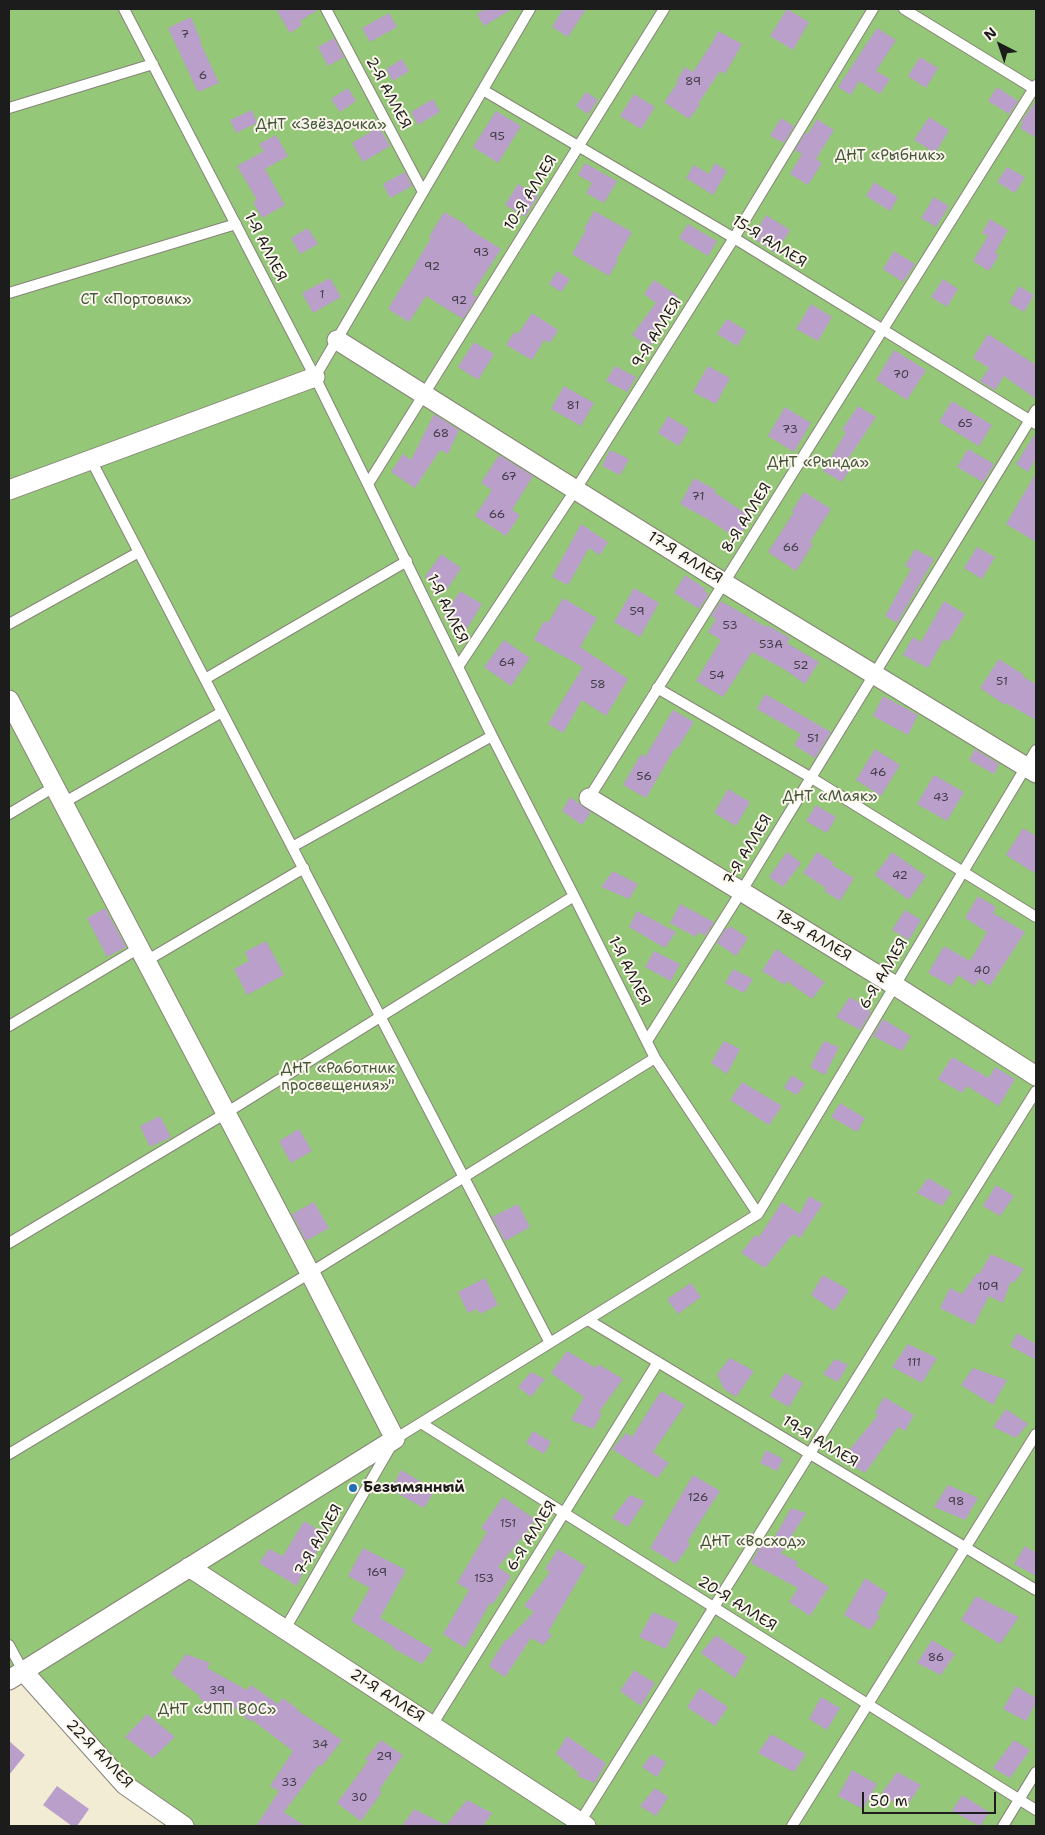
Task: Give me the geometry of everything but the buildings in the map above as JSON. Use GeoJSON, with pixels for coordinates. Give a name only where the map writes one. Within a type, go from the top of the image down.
{"type":"FeatureCollection","features":[{"type":"Feature","properties":{"kind":"street","name":"17-Я АЛЛЕЯ"},"geometry":{"type":"LineString","coordinates":[[337,340],[724,583],[1031,770]]}},
{"type":"Feature","properties":{"kind":"street"},"geometry":{"type":"LineString","coordinates":[[9,490],[315,377]]}},
{"type":"Feature","properties":{"kind":"street"},"geometry":{"type":"LineString","coordinates":[[9,700],[310,1273],[395,1439],[16,1676]]}},
{"type":"Feature","properties":{"kind":"street","name":"18-Я АЛЛЕЯ"},"geometry":{"type":"LineString","coordinates":[[589,798],[894,985],[1036,1076]]}},
{"type":"Feature","properties":{"kind":"street","name":"21-Я АЛЛЕЯ"},"geometry":{"type":"LineString","coordinates":[[189,1567],[583,1824]]}},
{"type":"Feature","properties":{"kind":"street","name":"22-Я АЛЛЕЯ"},"geometry":{"type":"LineString","coordinates":[[16,1676],[125,1785],[184,1826]]}},
{"type":"Feature","properties":{"kind":"lane","name":"1-Я АЛЛЕЯ"},"geometry":{"type":"LineString","coordinates":[[124,9],[315,377],[492,736],[655,1058],[758,1214]]}},
{"type":"Feature","properties":{"kind":"lane","name":"2-Я АЛЛЕЯ"},"geometry":{"type":"LineString","coordinates":[[326,9],[423,192]]}},
{"type":"Feature","properties":{"kind":"lane","name":"10-Я АЛЛЕЯ"},"geometry":{"type":"LineString","coordinates":[[368,484],[664,9]]}},
{"type":"Feature","properties":{"kind":"lane","name":"9-Я АЛЛЕЯ"},"geometry":{"type":"LineString","coordinates":[[458,667],[576,489],[734,238],[873,9]]}},
{"type":"Feature","properties":{"kind":"lane"},"geometry":{"type":"LineString","coordinates":[[904,9],[1036,88]]}},
{"type":"Feature","properties":{"kind":"lane"},"geometry":{"type":"LineString","coordinates":[[315,377],[526,11]]}},
{"type":"Feature","properties":{"kind":"lane"},"geometry":{"type":"LineString","coordinates":[[9,108],[153,64]]}},
{"type":"Feature","properties":{"kind":"lane","name":"8-Я АЛЛЕЯ"},"geometry":{"type":"LineString","coordinates":[[589,798],[1036,88]]}},
{"type":"Feature","properties":{"kind":"lane","name":"15-Я АЛЛЕЯ"},"geometry":{"type":"LineString","coordinates":[[482,90],[734,238],[1033,422]]}},
{"type":"Feature","properties":{"kind":"lane"},"geometry":{"type":"LineString","coordinates":[[9,293],[236,224]]}},
{"type":"Feature","properties":{"kind":"lane","name":"7-Я АЛЛЕЯ"},"geometry":{"type":"LineString","coordinates":[[647,1041],[741,892],[874,674],[1033,422],[1036,410]]}},
{"type":"Feature","properties":{"kind":"lane"},"geometry":{"type":"LineString","coordinates":[[91,460],[550,1343]]}},
{"type":"Feature","properties":{"kind":"lane"},"geometry":{"type":"LineString","coordinates":[[9,624],[139,552]]}},
{"type":"Feature","properties":{"kind":"lane"},"geometry":{"type":"LineString","coordinates":[[205,679],[407,561]]}},
{"type":"Feature","properties":{"kind":"lane"},"geometry":{"type":"LineString","coordinates":[[657,688],[810,777],[1036,917]]}},
{"type":"Feature","properties":{"kind":"lane"},"geometry":{"type":"LineString","coordinates":[[9,814],[59,795],[222,712]]}},
{"type":"Feature","properties":{"kind":"lane"},"geometry":{"type":"LineString","coordinates":[[292,847],[492,736]]}},
{"type":"Feature","properties":{"kind":"lane","name":"6-Я АЛЛЕЯ"},"geometry":{"type":"LineString","coordinates":[[758,1214],[962,872],[1031,770],[1036,750]]}},
{"type":"Feature","properties":{"kind":"lane"},"geometry":{"type":"LineString","coordinates":[[9,1026],[304,868]]}},
{"type":"Feature","properties":{"kind":"lane"},"geometry":{"type":"LineString","coordinates":[[9,1243],[226,1113],[574,896]]}},
{"type":"Feature","properties":{"kind":"lane"},"geometry":{"type":"LineString","coordinates":[[9,1454],[310,1273],[655,1058]]}},
{"type":"Feature","properties":{"kind":"lane"},"geometry":{"type":"LineString","coordinates":[[583,1824],[809,1453],[1036,1091]]}},
{"type":"Feature","properties":{"kind":"lane"},"geometry":{"type":"LineString","coordinates":[[395,1439],[758,1214]]}},
{"type":"Feature","properties":{"kind":"lane","name":"19-Я АЛЛЕЯ"},"geometry":{"type":"LineString","coordinates":[[588,1320],[1036,1590]]}},
{"type":"Feature","properties":{"kind":"lane","name":"6-Я АЛЛЕЯ"},"geometry":{"type":"LineString","coordinates":[[432,1725],[658,1362]]}},
{"type":"Feature","properties":{"kind":"lane","name":"20-Я АЛЛЕЯ"},"geometry":{"type":"LineString","coordinates":[[421,1423],[1036,1810]]}},
{"type":"Feature","properties":{"kind":"lane"},"geometry":{"type":"LineString","coordinates":[[792,1826],[1036,1434]]}},
{"type":"Feature","properties":{"kind":"lane","name":"7-Я АЛЛЕЯ"},"geometry":{"type":"LineString","coordinates":[[285,1629],[395,1439]]}},
{"type":"Feature","properties":{"kind":"lane"},"geometry":{"type":"LineString","coordinates":[[9,1645],[16,1676]]}},
{"type":"Feature","properties":{"kind":"lane"},"geometry":{"type":"LineString","coordinates":[[1003,1826],[1036,1772]]}},
{"type":"Feature","properties":{"kind":"green space"},"geometry":{"type":"Polygon","coordinates":[[[9,9],[1036,9],[1036,1826],[184,1826],[125,1785],[13,1669],[9,1672],[9,9]]]}},
{"type":"Feature","properties":{"kind":"place","name":"Безымянный"},"geometry":{"type":"Point","coordinates":[353,1488]}},
{"type":"Feature","properties":{"kind":"park label","name":"ДНТ «Звёздочка»"},"geometry":{"type":"Point","coordinates":[321,125]}},
{"type":"Feature","properties":{"kind":"park label","name":"ДНТ «Рыбник»"},"geometry":{"type":"Point","coordinates":[890,156]}},
{"type":"Feature","properties":{"kind":"park label","name":"СТ «Портовик»"},"geometry":{"type":"Point","coordinates":[136,300]}},
{"type":"Feature","properties":{"kind":"park label","name":"ДНТ «Рында»"},"geometry":{"type":"Point","coordinates":[818,463]}},
{"type":"Feature","properties":{"kind":"park label","name":"ДНТ «Маяк»"},"geometry":{"type":"Point","coordinates":[830,797]}},
{"type":"Feature","properties":{"kind":"park label","name":"ДНТ «Работник просвещения»\""},"geometry":{"type":"Point","coordinates":[338,1078]}},
{"type":"Feature","properties":{"kind":"park label","name":"ДНТ «Восход»"},"geometry":{"type":"Point","coordinates":[753,1542]}},
{"type":"Feature","properties":{"kind":"park label","name":"ДНТ «УПП ВОС»"},"geometry":{"type":"Point","coordinates":[217,1710]}}]}
